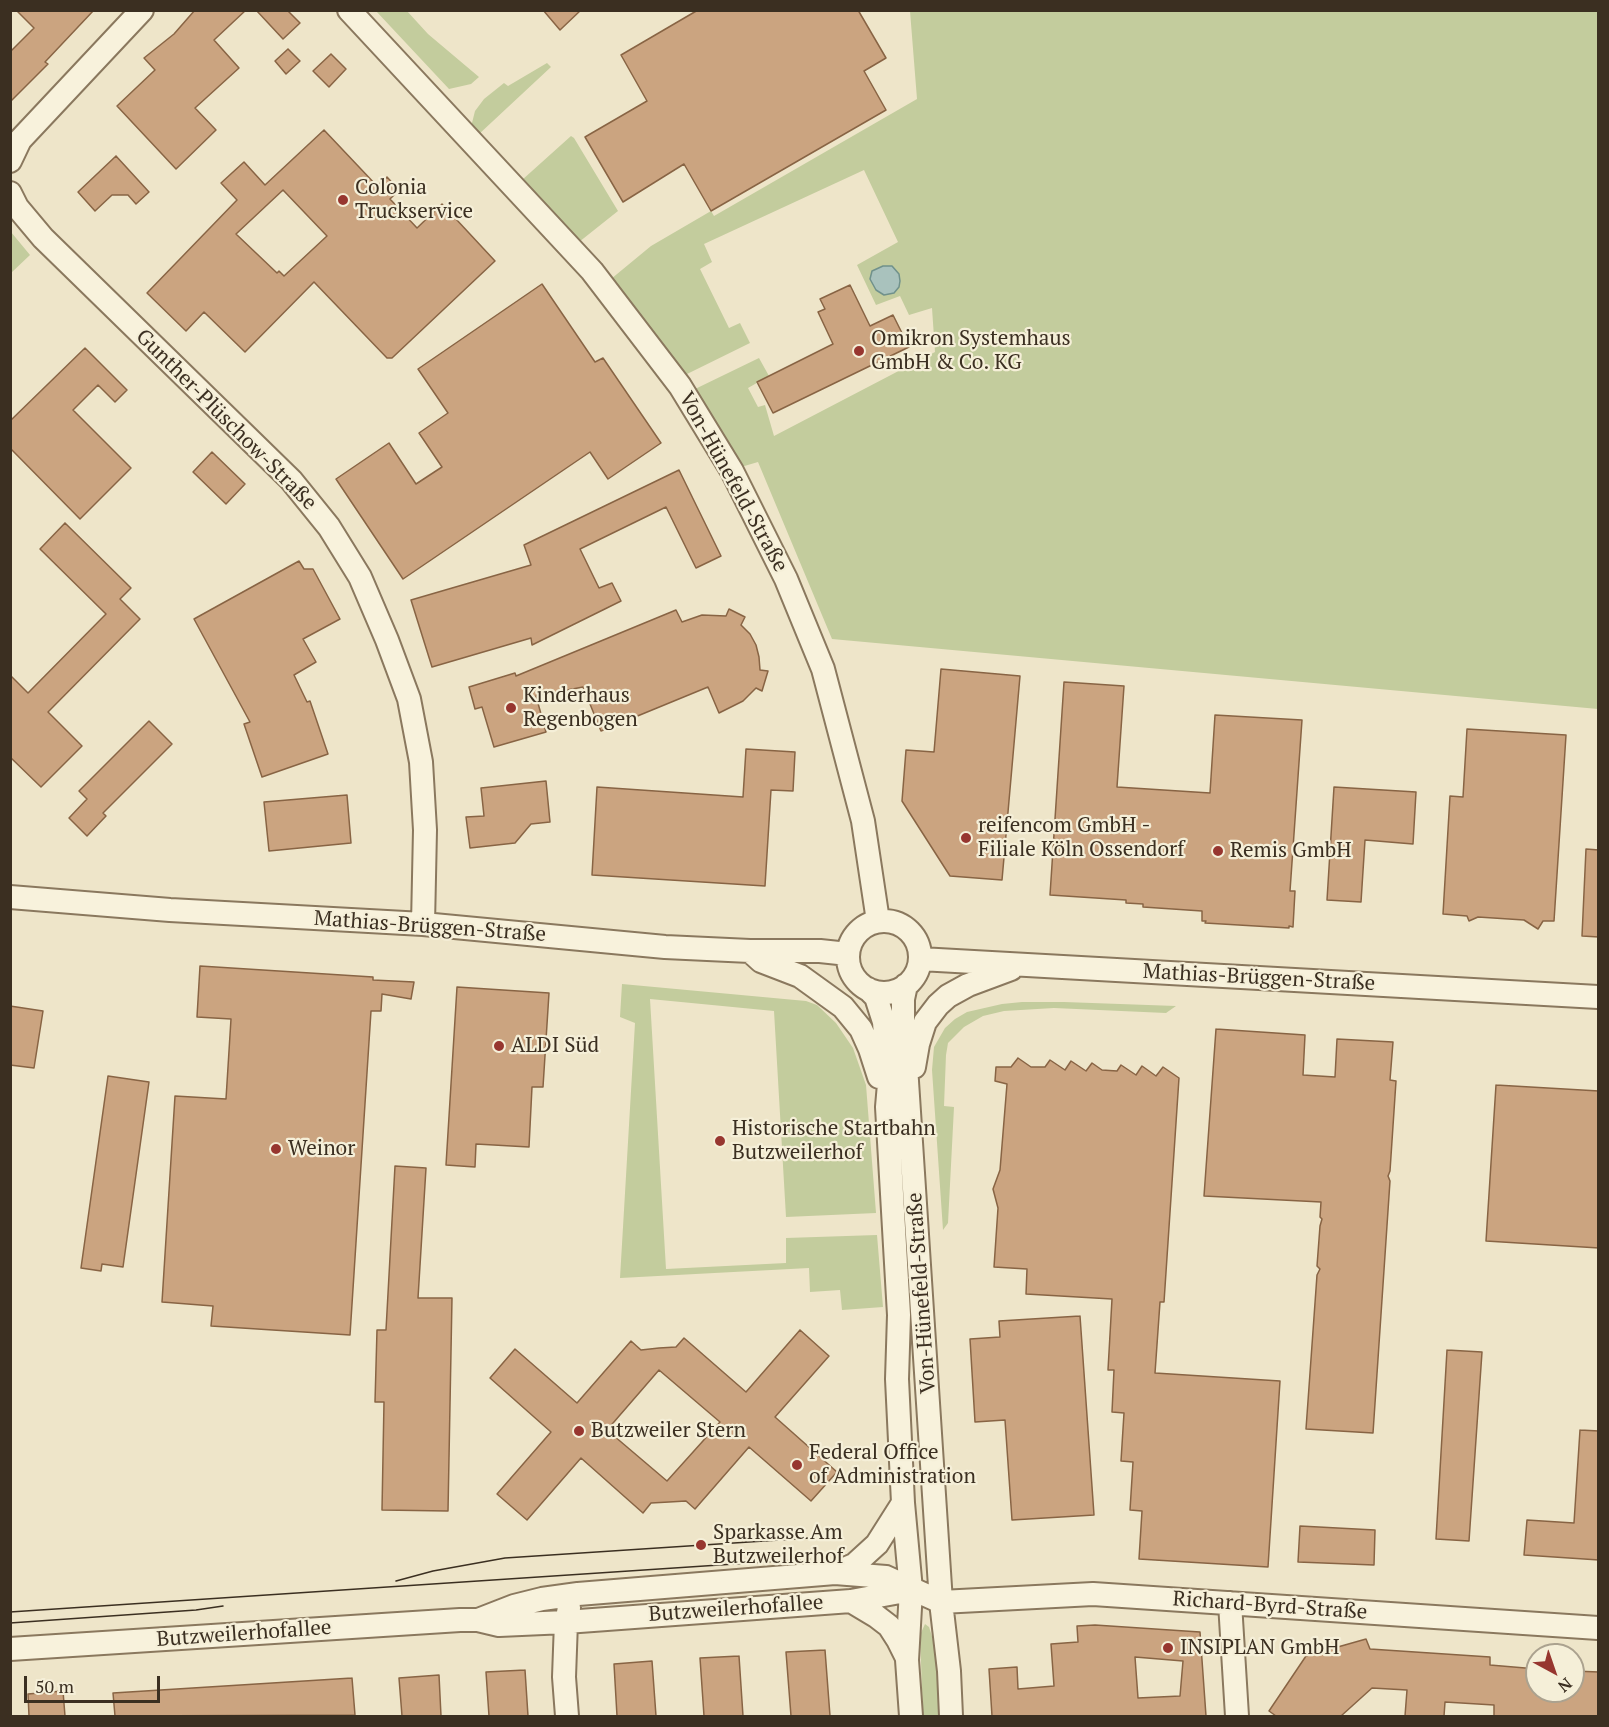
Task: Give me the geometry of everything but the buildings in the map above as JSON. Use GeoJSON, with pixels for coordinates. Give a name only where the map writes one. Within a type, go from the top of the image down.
{"type":"FeatureCollection","features":[{"type":"Feature","properties":{"kind":"street"},"geometry":{"type":"LineString","coordinates":[[10,161],[20,140],[142,10]]}},
{"type":"Feature","properties":{"kind":"street","name":"Von-Hünefeld-Straße"},"geometry":{"type":"LineString","coordinates":[[349,10],[592,271],[680,386],[732,471],[786,579],[823,669],[863,821],[878,921]]}},
{"type":"Feature","properties":{"kind":"street","name":"Gunther-Plüschow-Straße"},"geometry":{"type":"LineString","coordinates":[[10,193],[17,207],[43,238],[291,480],[329,527],[360,577],[409,699],[421,762],[425,830],[423,924]]}},
{"type":"Feature","properties":{"kind":"street","name":"Mathias-Brüggen-Straße"},"geometry":{"type":"LineString","coordinates":[[10,897],[170,910],[423,924],[665,947],[750,951],[820,951],[848,954]]}},
{"type":"Feature","properties":{"kind":"street"},"geometry":{"type":"LineString","coordinates":[[878,921],[892,922],[910,931],[916,940],[920,959],[918,969],[906,985],[896,991],[882,993],[868,989],[857,980],[849,968],[848,954],[851,943],[860,930],[878,921]]}},
{"type":"Feature","properties":{"kind":"street"},"geometry":{"type":"LineString","coordinates":[[750,951],[772,967],[789,971],[814,984],[852,1017],[870,1049],[887,1107]]}},
{"type":"Feature","properties":{"kind":"street","name":"Mathias-Brüggen-Straße"},"geometry":{"type":"LineString","coordinates":[[920,959],[1599,997]]}},
{"type":"Feature","properties":{"kind":"street"},"geometry":{"type":"LineString","coordinates":[[910,1129],[912,1077],[918,1044],[925,1022],[930,1015],[948,996],[968,985],[997,973],[1030,966]]}},
{"type":"Feature","properties":{"kind":"street","name":"Von-Hünefeld-Straße"},"geometry":{"type":"LineString","coordinates":[[906,985],[902,1010],[941,1602],[949,1671],[951,1716]]}},
{"type":"Feature","properties":{"kind":"street","name":"Von-Hünefeld-Straße"},"geometry":{"type":"LineString","coordinates":[[868,989],[876,997],[884,1022],[889,1084],[887,1107],[898,1315],[897,1379],[903,1503],[911,1590],[907,1660],[911,1716]]}},
{"type":"Feature","properties":{"kind":"street","name":"Butzweilerhofallee"},"geometry":{"type":"LineString","coordinates":[[835,1573],[854,1565],[877,1544],[903,1503]]}},
{"type":"Feature","properties":{"kind":"street","name":"Butzweilerhofallee"},"geometry":{"type":"LineString","coordinates":[[478,1620],[514,1606],[578,1594],[835,1573],[886,1577],[911,1590]]}},
{"type":"Feature","properties":{"kind":"street"},"geometry":{"type":"LineString","coordinates":[[911,1590],[941,1602]]}},
{"type":"Feature","properties":{"kind":"street","name":"Butzweilerhofallee"},"geometry":{"type":"LineString","coordinates":[[10,1649],[478,1620],[498,1625],[566,1622],[851,1601],[911,1590]]}},
{"type":"Feature","properties":{"kind":"street"},"geometry":{"type":"LineString","coordinates":[[567,1716],[564,1677],[566,1622],[570,1607],[578,1594]]}},
{"type":"Feature","properties":{"kind":"street","name":"Richard-Byrd-Straße"},"geometry":{"type":"LineString","coordinates":[[941,1602],[1093,1594],[1599,1628]]}},
{"type":"Feature","properties":{"kind":"street","name":"Butzweilerhofallee"},"geometry":{"type":"LineString","coordinates":[[851,1601],[889,1626],[907,1660]]}},
{"type":"Feature","properties":{"kind":"street"},"geometry":{"type":"LineString","coordinates":[[1230,1603],[1237,1716]]}},
{"type":"Feature","properties":{"kind":"green space"},"geometry":{"type":"Polygon","coordinates":[[[376,11],[407,11],[428,34],[479,77],[471,84],[449,89],[376,11]]]}},
{"type":"Feature","properties":{"kind":"green space"},"geometry":{"type":"Polygon","coordinates":[[[910,11],[1598,11],[1598,709],[832,639],[758,462],[741,467],[693,390],[759,358],[769,376],[748,388],[758,407],[765,405],[774,436],[935,352],[932,308],[909,315],[900,296],[876,305],[857,265],[898,242],[864,170],[704,244],[712,262],[700,269],[729,328],[740,323],[750,343],[685,375],[611,279],[651,246],[711,211],[714,216],[917,99],[910,11]]]}},
{"type":"Feature","properties":{"kind":"green space"},"geometry":{"type":"Polygon","coordinates":[[[547,63],[551,67],[478,135],[471,127],[475,111],[484,99],[504,83],[508,86],[547,63]]]}},
{"type":"Feature","properties":{"kind":"green space"},"geometry":{"type":"Polygon","coordinates":[[[571,136],[618,211],[579,242],[522,180],[571,136]]]}},
{"type":"Feature","properties":{"kind":"green space"},"geometry":{"type":"Polygon","coordinates":[[[11,232],[30,255],[11,273],[11,232]]]}},
{"type":"Feature","properties":{"kind":"green space"},"geometry":{"type":"Polygon","coordinates":[[[622,984],[806,1001],[817,1005],[836,1023],[853,1048],[866,1085],[876,1213],[786,1217],[774,1011],[650,999],[666,1269],[786,1263],[786,1238],[877,1235],[883,1307],[842,1310],[840,1290],[810,1292],[809,1268],[620,1278],[635,1023],[620,1017],[622,984]]]}},
{"type":"Feature","properties":{"kind":"green space"},"geometry":{"type":"Polygon","coordinates":[[[1022,1002],[1176,1006],[1166,1013],[1054,1008],[1004,1011],[983,1016],[964,1027],[948,1043],[946,1055],[944,1106],[954,1107],[948,1223],[943,1230],[932,1070],[934,1047],[945,1028],[967,1012],[1022,1002]]]}},
{"type":"Feature","properties":{"kind":"green space"},"geometry":{"type":"Polygon","coordinates":[[[925,1624],[929,1627],[938,1655],[942,1716],[923,1716],[920,1635],[925,1624]]]}},
{"type":"Feature","properties":{"kind":"water"},"geometry":{"type":"Polygon","coordinates":[[[883,266],[892,266],[899,274],[899,287],[894,293],[884,295],[876,290],[870,279],[872,271],[883,266]]]}},
{"type":"Feature","properties":{"kind":"tram line"},"geometry":{"type":"LineString","coordinates":[[396,1581],[433,1571],[505,1558],[810,1538]]}},
{"type":"Feature","properties":{"kind":"tram line"},"geometry":{"type":"LineString","coordinates":[[10,1612],[810,1559]]}},
{"type":"Feature","properties":{"kind":"tram line"},"geometry":{"type":"LineString","coordinates":[[10,1623],[196,1610],[223,1606]]}},
{"type":"Feature","properties":{"kind":"place","name":"Colonia Truckservice"},"geometry":{"type":"Point","coordinates":[343,200]}},
{"type":"Feature","properties":{"kind":"place","name":"Omikron Systemhaus GmbH & Co. KG"},"geometry":{"type":"Point","coordinates":[859,351]}},
{"type":"Feature","properties":{"kind":"place","name":"Kinderhaus Regenbogen"},"geometry":{"type":"Point","coordinates":[511,708]}},
{"type":"Feature","properties":{"kind":"place","name":"reifencom GmbH - Filiale Köln Ossendorf"},"geometry":{"type":"Point","coordinates":[966,838]}},
{"type":"Feature","properties":{"kind":"place","name":"Remis GmbH"},"geometry":{"type":"Point","coordinates":[1218,851]}},
{"type":"Feature","properties":{"kind":"place","name":"ALDI Süd"},"geometry":{"type":"Point","coordinates":[499,1046]}},
{"type":"Feature","properties":{"kind":"place","name":"Historische Startbahn Butzweilerhof"},"geometry":{"type":"Point","coordinates":[720,1141]}},
{"type":"Feature","properties":{"kind":"place","name":"Weinor"},"geometry":{"type":"Point","coordinates":[276,1149]}},
{"type":"Feature","properties":{"kind":"place","name":"Butzweiler Stern"},"geometry":{"type":"Point","coordinates":[579,1431]}},
{"type":"Feature","properties":{"kind":"place","name":"Federal Office of Administration"},"geometry":{"type":"Point","coordinates":[797,1465]}},
{"type":"Feature","properties":{"kind":"place","name":"Sparkasse Am Butzweilerhof"},"geometry":{"type":"Point","coordinates":[701,1545]}},
{"type":"Feature","properties":{"kind":"place","name":"INSIPLAN GmbH"},"geometry":{"type":"Point","coordinates":[1168,1648]}}]}
